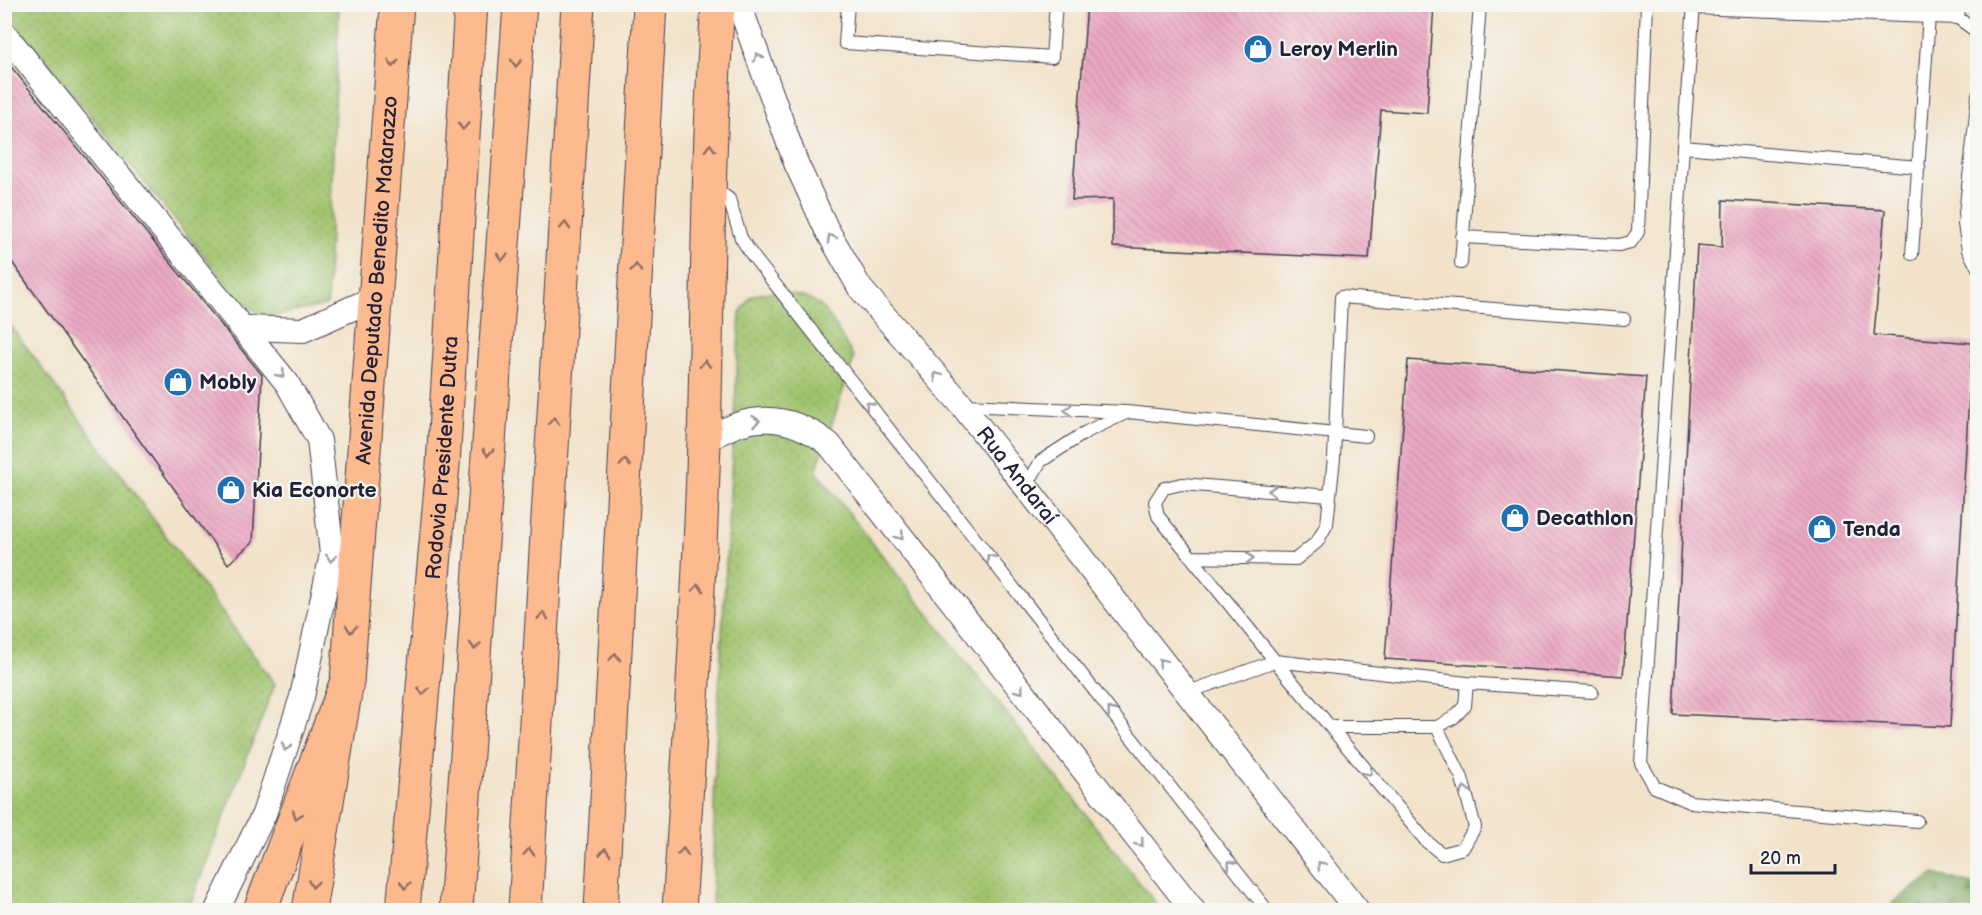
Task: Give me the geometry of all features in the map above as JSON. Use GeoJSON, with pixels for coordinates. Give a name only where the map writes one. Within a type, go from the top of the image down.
{"type":"FeatureCollection","features":[{"type":"Feature","properties":{"kind":"main road","name":"Avenida Deputado Benedito Matarazzo"},"geometry":{"type":"LineString","coordinates":[[309,910],[347,681],[397,4]]}},
{"type":"Feature","properties":{"kind":"main road","name":"Rodovia Presidente Dutra"},"geometry":{"type":"LineString","coordinates":[[403,910],[443,465],[471,4]]}},
{"type":"Feature","properties":{"kind":"main road"},"geometry":{"type":"LineString","coordinates":[[456,910],[520,4]]}},
{"type":"Feature","properties":{"kind":"main road"},"geometry":{"type":"LineString","coordinates":[[525,910],[578,4]]}},
{"type":"Feature","properties":{"kind":"main road"},"geometry":{"type":"LineString","coordinates":[[602,910],[650,4]]}},
{"type":"Feature","properties":{"kind":"main road"},"geometry":{"type":"LineString","coordinates":[[679,910],[696,647],[704,443],[711,89],[718,4]]}},
{"type":"Feature","properties":{"kind":"main road"},"geometry":{"type":"LineString","coordinates":[[260,910],[347,681]]}},
{"type":"Feature","properties":{"kind":"street","name":"Rua Andaraí"},"geometry":{"type":"LineString","coordinates":[[739,4],[796,163],[826,228],[860,288],[962,405],[1357,910]]}},
{"type":"Feature","properties":{"kind":"street"},"geometry":{"type":"LineString","coordinates":[[4,33],[245,328],[287,383],[319,440],[332,554],[302,697],[264,814],[217,910]]}},
{"type":"Feature","properties":{"kind":"street"},"geometry":{"type":"LineString","coordinates":[[245,328],[303,330],[375,298]]}},
{"type":"Feature","properties":{"kind":"street"},"geometry":{"type":"LineString","coordinates":[[704,443],[732,426],[765,419],[799,425],[829,444],[1193,910]]}},
{"type":"Feature","properties":{"kind":"lane"},"geometry":{"type":"LineString","coordinates":[[848,4],[845,43],[1052,57],[1056,4]]}},
{"type":"Feature","properties":{"kind":"lane"},"geometry":{"type":"LineString","coordinates":[[1461,263],[1480,4]]}},
{"type":"Feature","properties":{"kind":"lane"},"geometry":{"type":"LineString","coordinates":[[1462,237],[1619,244],[1631,242],[1638,232],[1647,4]]}},
{"type":"Feature","properties":{"kind":"lane"},"geometry":{"type":"LineString","coordinates":[[1958,18],[1959,4]]}},
{"type":"Feature","properties":{"kind":"lane"},"geometry":{"type":"LineString","coordinates":[[1917,821],[1690,802],[1655,787],[1641,763],[1683,147],[1694,6],[1958,18],[1973,29],[1977,38]]}},
{"type":"Feature","properties":{"kind":"lane"},"geometry":{"type":"LineString","coordinates":[[1912,254],[1929,16]]}},
{"type":"Feature","properties":{"kind":"lane"},"geometry":{"type":"LineString","coordinates":[[1977,95],[1964,224],[1968,250],[1977,268]]}},
{"type":"Feature","properties":{"kind":"lane"},"geometry":{"type":"LineString","coordinates":[[1683,147],[1918,167]]}},
{"type":"Feature","properties":{"kind":"lane"},"geometry":{"type":"LineString","coordinates":[[709,184],[729,199],[741,238],[752,255],[1267,910]]}},
{"type":"Feature","properties":{"kind":"lane"},"geometry":{"type":"LineString","coordinates":[[1191,557],[1296,559],[1317,542],[1327,524],[1336,435],[1341,297],[1624,319]]}},
{"type":"Feature","properties":{"kind":"lane"},"geometry":{"type":"LineString","coordinates":[[962,405],[1127,412],[1336,435],[1366,436]]}},
{"type":"Feature","properties":{"kind":"lane"},"geometry":{"type":"LineString","coordinates":[[1026,486],[1041,461],[1086,432],[1127,412]]}},
{"type":"Feature","properties":{"kind":"lane"},"geometry":{"type":"LineString","coordinates":[[1330,496],[1182,484],[1164,488],[1155,501],[1158,516],[1275,661],[1426,841],[1442,854],[1463,848],[1475,826],[1462,778],[1437,727]]}},
{"type":"Feature","properties":{"kind":"lane"},"geometry":{"type":"LineString","coordinates":[[1186,693],[1275,661],[1467,683],[1592,692]]}},
{"type":"Feature","properties":{"kind":"lane"},"geometry":{"type":"LineString","coordinates":[[1332,727],[1437,727],[1453,718],[1465,706],[1467,683]]}},
{"type":"Feature","properties":{"kind":"green space"},"geometry":{"type":"Polygon","coordinates":[[[4,5],[339,5],[327,305],[263,318],[232,291],[5,10],[4,5]]]}},
{"type":"Feature","properties":{"kind":"green space"},"geometry":{"type":"Polygon","coordinates":[[[768,292],[787,293],[814,301],[830,317],[854,358],[816,471],[1161,910],[712,910],[715,762],[740,313],[751,296],[768,292]]]}},
{"type":"Feature","properties":{"kind":"green space"},"geometry":{"type":"Polygon","coordinates":[[[5,318],[275,684],[188,910],[5,910],[5,318]]]}},
{"type":"Feature","properties":{"kind":"green space"},"geometry":{"type":"Polygon","coordinates":[[[1934,874],[1977,885],[1977,910],[1896,910],[1892,903],[1934,874]]]}},
{"type":"Feature","properties":{"kind":"building"},"geometry":{"type":"Polygon","coordinates":[[[1087,4],[1434,4],[1427,113],[1381,110],[1369,259],[1113,247],[1113,199],[1072,200],[1087,4]]]}},
{"type":"Feature","properties":{"kind":"building"},"geometry":{"type":"Polygon","coordinates":[[[4,58],[262,375],[253,542],[228,564],[4,251],[4,58]]]}},
{"type":"Feature","properties":{"kind":"building","name":"Tenda"},"geometry":{"type":"Polygon","coordinates":[[[1723,200],[1885,210],[1874,335],[1972,343],[1950,727],[1673,714],[1697,245],[1722,247],[1723,200]]]}},
{"type":"Feature","properties":{"kind":"building","name":"Decathlon"},"geometry":{"type":"Polygon","coordinates":[[[1408,360],[1646,377],[1623,676],[1385,659],[1408,360]]]}},
{"type":"Feature","properties":{"kind":"place","name":"Leroy Merlin"},"geometry":{"type":"Point","coordinates":[1258,49]}},
{"type":"Feature","properties":{"kind":"place","name":"Mobly"},"geometry":{"type":"Point","coordinates":[178,382]}},
{"type":"Feature","properties":{"kind":"place","name":"Kia Econorte"},"geometry":{"type":"Point","coordinates":[231,490]}},
{"type":"Feature","properties":{"kind":"place","name":"Decathlon"},"geometry":{"type":"Point","coordinates":[1515,518]}},
{"type":"Feature","properties":{"kind":"place","name":"Tenda"},"geometry":{"type":"Point","coordinates":[1822,529]}}]}
